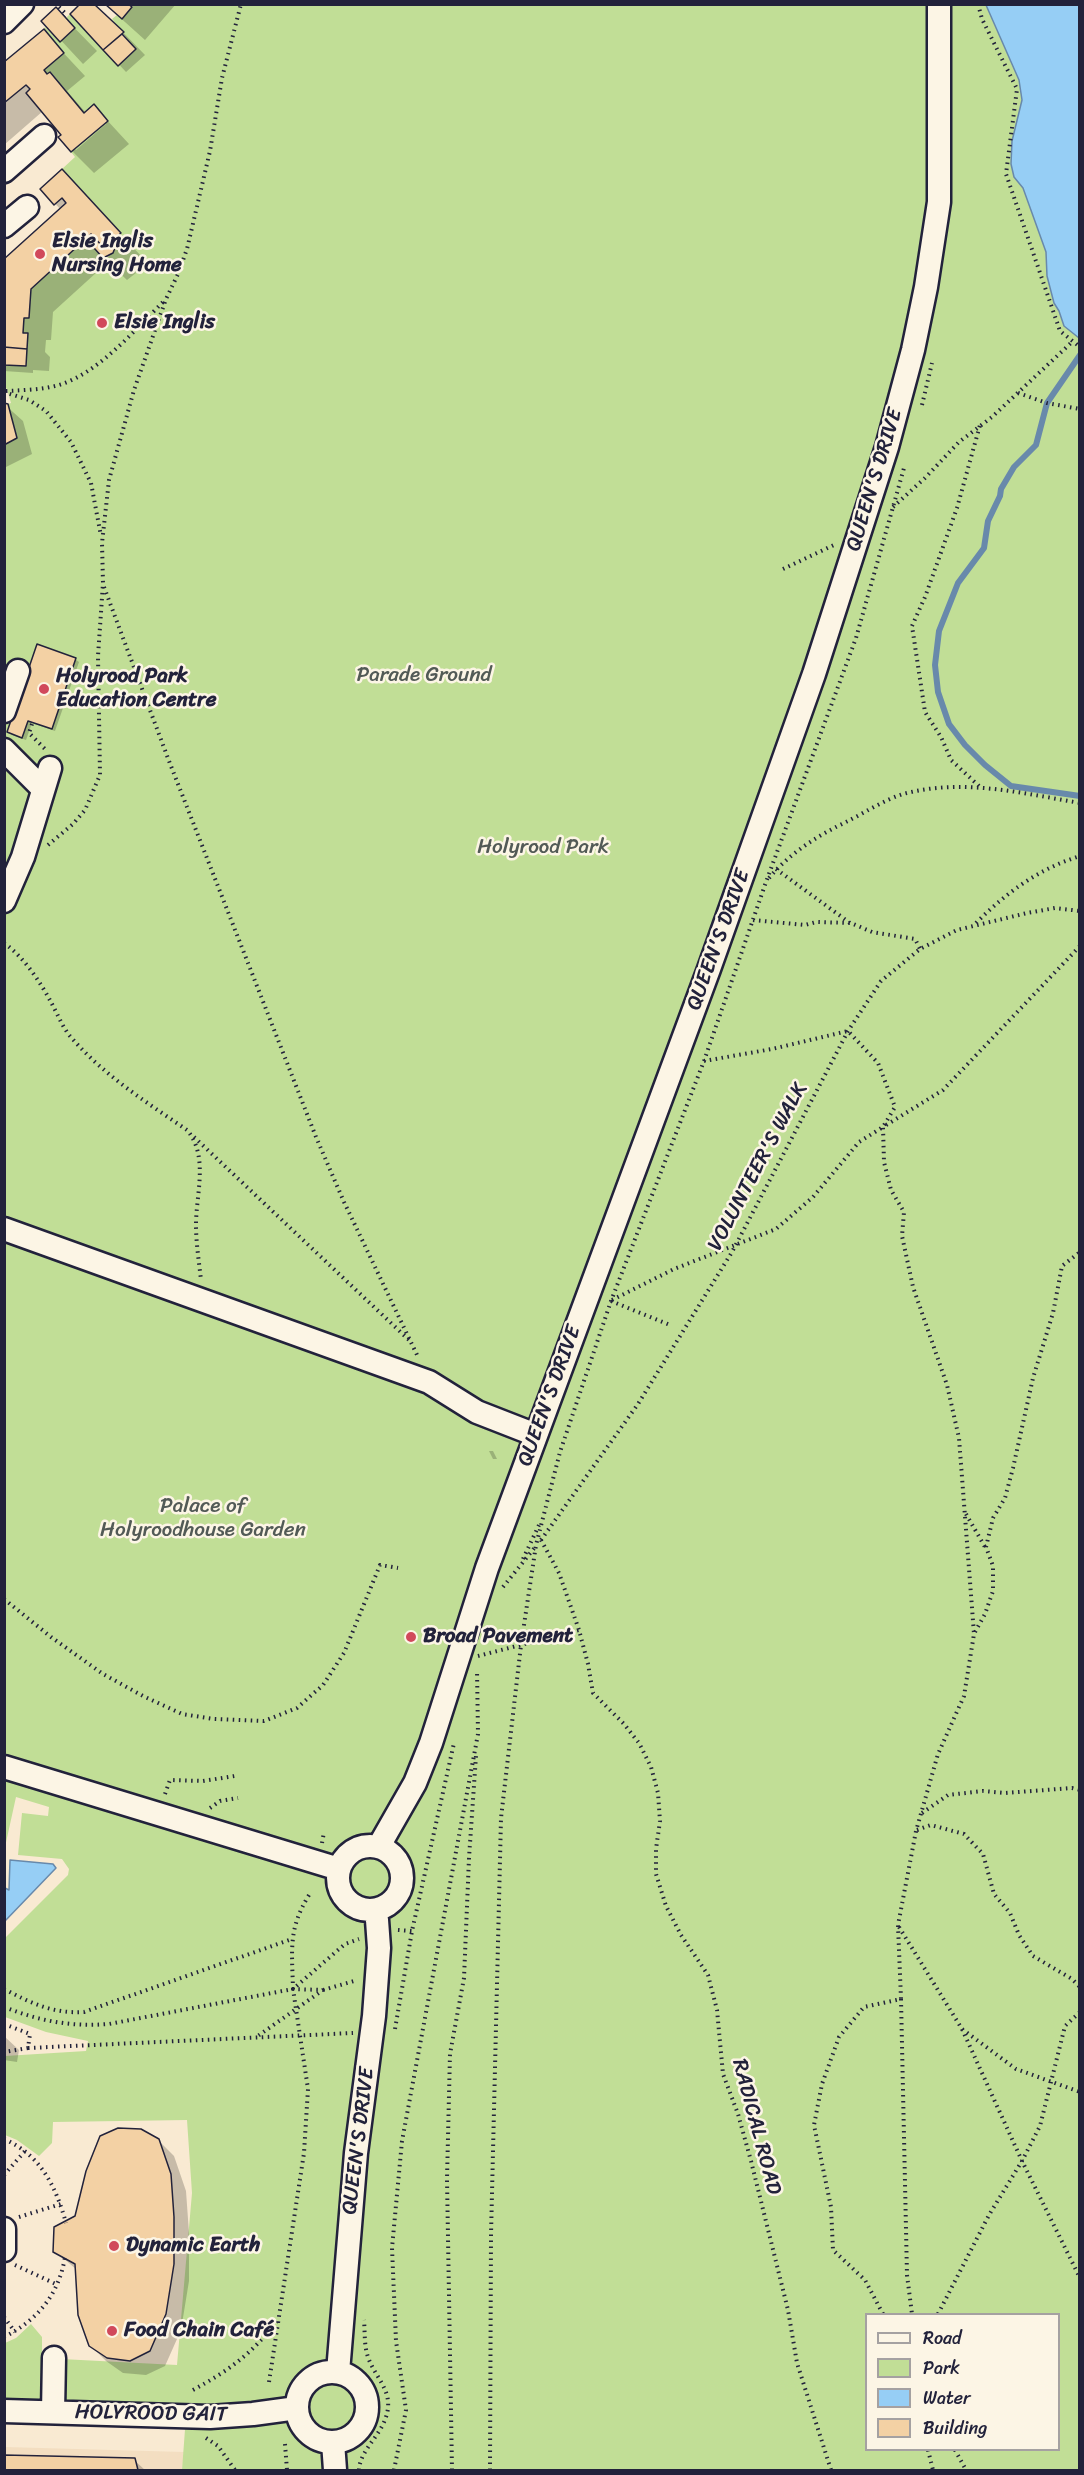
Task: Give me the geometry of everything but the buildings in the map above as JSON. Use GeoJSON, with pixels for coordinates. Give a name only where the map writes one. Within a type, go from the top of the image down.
{"type":"FeatureCollection","features":[{"type":"Feature","properties":{"kind":"street"},"geometry":{"type":"LineString","coordinates":[[4,22],[22,4]]}},
{"type":"Feature","properties":{"kind":"street","name":"QUEEN'S DRIVE"},"geometry":{"type":"LineString","coordinates":[[379,1846],[424,1764],[476,1598],[709,969],[814,674],[887,447],[913,350],[928,277],[939,202],[939,4]]}},
{"type":"Feature","properties":{"kind":"street"},"geometry":{"type":"LineString","coordinates":[[4,171],[44,136]]}},
{"type":"Feature","properties":{"kind":"street"},"geometry":{"type":"LineString","coordinates":[[4,226],[27,207]]}},
{"type":"Feature","properties":{"kind":"street"},"geometry":{"type":"LineString","coordinates":[[4,711],[18,671]]}},
{"type":"Feature","properties":{"kind":"street"},"geometry":{"type":"LineString","coordinates":[[4,750],[46,779],[22,857],[4,901]]}},
{"type":"Feature","properties":{"kind":"street"},"geometry":{"type":"LineString","coordinates":[[4,1228],[429,1382],[477,1412],[536,1435]]}},
{"type":"Feature","properties":{"kind":"street"},"geometry":{"type":"LineString","coordinates":[[4,1767],[339,1869]]}},
{"type":"Feature","properties":{"kind":"street"},"geometry":{"type":"LineString","coordinates":[[366,1845],[379,1846],[395,1857],[401,1868],[403,1880],[396,1898],[386,1906],[374,1910],[362,1909],[345,1899],[339,1888],[339,1869],[344,1858],[354,1850],[366,1845]]}},
{"type":"Feature","properties":{"kind":"street","name":"QUEEN'S DRIVE"},"geometry":{"type":"LineString","coordinates":[[338,2372],[356,2153],[374,2016],[379,1948],[374,1910]]}},
{"type":"Feature","properties":{"kind":"street"},"geometry":{"type":"LineString","coordinates":[[6,2256],[7,2225]]}},
{"type":"Feature","properties":{"kind":"street"},"geometry":{"type":"LineString","coordinates":[[53,2412],[54,2358]]}},
{"type":"Feature","properties":{"kind":"street"},"geometry":{"type":"LineString","coordinates":[[324,2372],[338,2372],[350,2377],[361,2386],[366,2399],[367,2413],[358,2430],[346,2439],[333,2442],[320,2440],[308,2433],[300,2422],[297,2408],[299,2395],[306,2383],[324,2372]]}},
{"type":"Feature","properties":{"kind":"street","name":"HOLYROOD GAIT"},"geometry":{"type":"LineString","coordinates":[[4,2411],[210,2417],[297,2408]]}},
{"type":"Feature","properties":{"kind":"street"},"geometry":{"type":"LineString","coordinates":[[333,2442],[335,2470]]}},
{"type":"Feature","properties":{"kind":"path"},"geometry":{"type":"LineString","coordinates":[[22,857],[44,847],[73,824],[85,810],[100,775],[98,656],[103,583],[102,543],[109,480],[135,390],[166,299],[178,274],[196,216],[222,78],[241,4]]}},
{"type":"Feature","properties":{"kind":"path"},"geometry":{"type":"LineString","coordinates":[[978,4],[982,19],[1017,89],[1006,174],[1060,331],[1078,346]]}},
{"type":"Feature","properties":{"kind":"path"},"geometry":{"type":"LineString","coordinates":[[59,7],[66,14],[64,16]]}},
{"type":"Feature","properties":{"kind":"path"},"geometry":{"type":"LineString","coordinates":[[4,392],[62,384],[86,372],[121,344],[166,299]]}},
{"type":"Feature","properties":{"kind":"path"},"geometry":{"type":"LineString","coordinates":[[893,507],[959,442],[992,417],[1072,342]]}},
{"type":"Feature","properties":{"kind":"path"},"geometry":{"type":"LineString","coordinates":[[4,392],[29,400],[46,411],[58,423],[71,442],[92,483],[102,543]]}},
{"type":"Feature","properties":{"kind":"path"},"geometry":{"type":"LineString","coordinates":[[1018,393],[1047,403],[1080,409]]}},
{"type":"Feature","properties":{"kind":"path"},"geometry":{"type":"LineString","coordinates":[[979,786],[951,760],[941,737],[925,712],[912,626],[957,508],[980,425]]}},
{"type":"Feature","properties":{"kind":"path"},"geometry":{"type":"LineString","coordinates":[[783,569],[859,533]]}},
{"type":"Feature","properties":{"kind":"path"},"geometry":{"type":"LineString","coordinates":[[103,583],[169,761],[315,1137],[429,1382]]}},
{"type":"Feature","properties":{"kind":"path"},"geometry":{"type":"LineString","coordinates":[[32,724],[29,733],[52,756],[46,779]]}},
{"type":"Feature","properties":{"kind":"path"},"geometry":{"type":"LineString","coordinates":[[766,882],[776,869],[796,851],[830,830],[901,795],[931,788],[979,786],[1080,803]]}},
{"type":"Feature","properties":{"kind":"path"},"geometry":{"type":"LineString","coordinates":[[975,924],[1029,878],[1080,856]]}},
{"type":"Feature","properties":{"kind":"path"},"geometry":{"type":"LineString","coordinates":[[776,869],[851,923],[872,932],[915,939],[920,949]]}},
{"type":"Feature","properties":{"kind":"path","name":"VOLUNTEER'S WALK"},"geometry":{"type":"LineString","coordinates":[[520,1566],[638,1404],[736,1244],[848,1031],[881,981],[920,949],[957,930],[975,924],[1055,908],[1080,910]]}},
{"type":"Feature","properties":{"kind":"path"},"geometry":{"type":"LineString","coordinates":[[752,920],[805,925],[816,922],[851,923]]}},
{"type":"Feature","properties":{"kind":"path"},"geometry":{"type":"LineString","coordinates":[[4,943],[29,968],[50,999],[60,1023],[85,1053],[187,1130],[411,1342]]}},
{"type":"Feature","properties":{"kind":"path"},"geometry":{"type":"LineString","coordinates":[[670,1325],[611,1301],[674,1269],[776,1229],[813,1197],[859,1142],[943,1090],[1080,946]]}},
{"type":"Feature","properties":{"kind":"path"},"geometry":{"type":"LineString","coordinates":[[704,1061],[772,1049],[848,1031],[878,1063],[895,1107],[883,1127],[884,1162],[891,1190],[904,1212],[902,1236],[913,1287],[948,1385],[959,1438],[974,1634],[964,1696],[938,1755],[916,1831],[898,1925],[907,2274],[912,2313]]}},
{"type":"Feature","properties":{"kind":"path"},"geometry":{"type":"LineString","coordinates":[[187,1130],[196,1143],[199,1161],[196,1228],[205,1301]]}},
{"type":"Feature","properties":{"kind":"path"},"geometry":{"type":"LineString","coordinates":[[986,1547],[993,1518],[1005,1498],[1033,1378],[1053,1313],[1062,1266],[1080,1252]]}},
{"type":"Feature","properties":{"kind":"path"},"geometry":{"type":"LineString","coordinates":[[965,1513],[986,1547],[993,1566],[993,1591],[985,1614],[974,1634]]}},
{"type":"Feature","properties":{"kind":"path"},"geometry":{"type":"LineString","coordinates":[[500,1591],[520,1566],[543,1516]]}},
{"type":"Feature","properties":{"kind":"path","name":"RADICAL ROAD"},"geometry":{"type":"LineString","coordinates":[[541,1540],[559,1573],[579,1630],[593,1693],[629,1730],[639,1743],[651,1767],[658,1793],[660,1821],[656,1849],[656,1874],[666,1906],[681,1935],[708,1975],[717,2010],[723,2074],[738,2114],[751,2161],[788,2310],[800,2373],[831,2470]]}},
{"type":"Feature","properties":{"kind":"path"},"geometry":{"type":"LineString","coordinates":[[490,2470],[491,2235],[501,1818],[521,1645],[536,1545]]}},
{"type":"Feature","properties":{"kind":"path"},"geometry":{"type":"LineString","coordinates":[[4,1599],[51,1637],[103,1674],[182,1714],[214,1719],[264,1720],[297,1708],[323,1685],[344,1653],[380,1565],[398,1568]]}},
{"type":"Feature","properties":{"kind":"path"},"geometry":{"type":"LineString","coordinates":[[542,1639],[579,1630]]}},
{"type":"Feature","properties":{"kind":"path"},"geometry":{"type":"LineString","coordinates":[[477,1657],[536,1641]]}},
{"type":"Feature","properties":{"kind":"path"},"geometry":{"type":"LineString","coordinates":[[452,2470],[447,2179],[450,2054],[465,1978],[469,1858],[478,1734],[476,1668],[471,1679]]}},
{"type":"Feature","properties":{"kind":"path"},"geometry":{"type":"LineString","coordinates":[[394,2470],[406,2410],[396,2341],[392,2248],[402,2140],[478,1734]]}},
{"type":"Feature","properties":{"kind":"path"},"geometry":{"type":"LineString","coordinates":[[394,2036],[412,1931],[456,1736]]}},
{"type":"Feature","properties":{"kind":"path"},"geometry":{"type":"LineString","coordinates":[[165,1794],[170,1780],[203,1781],[234,1776]]}},
{"type":"Feature","properties":{"kind":"path"},"geometry":{"type":"LineString","coordinates":[[921,1814],[948,1795],[983,1791],[1005,1793],[1072,1788],[1080,1790]]}},
{"type":"Feature","properties":{"kind":"path"},"geometry":{"type":"LineString","coordinates":[[210,1808],[220,1801],[238,1798]]}},
{"type":"Feature","properties":{"kind":"path"},"geometry":{"type":"LineString","coordinates":[[916,1831],[931,1826],[964,1834],[983,1854],[994,1894],[1010,1912],[1019,1935],[1033,1956],[1072,1978],[1080,1987]]}},
{"type":"Feature","properties":{"kind":"path"},"geometry":{"type":"LineString","coordinates":[[268,2382],[303,2152],[308,2089],[292,1989],[292,1940],[297,1914],[309,1895]]}},
{"type":"Feature","properties":{"kind":"path"},"geometry":{"type":"LineString","coordinates":[[898,1925],[963,2029],[1022,2161],[1080,2278]]}},
{"type":"Feature","properties":{"kind":"path"},"geometry":{"type":"LineString","coordinates":[[4,1989],[42,2008],[69,2013],[84,2012],[292,1940]]}},
{"type":"Feature","properties":{"kind":"path"},"geometry":{"type":"LineString","coordinates":[[292,1989],[345,1944]]}},
{"type":"Feature","properties":{"kind":"path"},"geometry":{"type":"LineString","coordinates":[[4,2007],[53,2023],[82,2026],[109,2024],[292,1989],[323,1990],[354,1981]]}},
{"type":"Feature","properties":{"kind":"path"},"geometry":{"type":"LineString","coordinates":[[255,2038],[323,1990]]}},
{"type":"Feature","properties":{"kind":"path"},"geometry":{"type":"LineString","coordinates":[[882,2313],[864,2280],[833,2250],[831,2207],[814,2125],[822,2084],[839,2037],[864,2007],[901,1999]]}},
{"type":"Feature","properties":{"kind":"path"},"geometry":{"type":"LineString","coordinates":[[939,2313],[989,2215],[1040,2126],[1065,2026],[1080,2012]]}},
{"type":"Feature","properties":{"kind":"path"},"geometry":{"type":"LineString","coordinates":[[4,2024],[30,2034],[28,2048]]}},
{"type":"Feature","properties":{"kind":"path"},"geometry":{"type":"LineString","coordinates":[[963,2029],[1016,2069],[1080,2092]]}},
{"type":"Feature","properties":{"kind":"path"},"geometry":{"type":"LineString","coordinates":[[4,2052],[28,2048],[353,2033]]}},
{"type":"Feature","properties":{"kind":"path"},"geometry":{"type":"LineString","coordinates":[[4,2139],[25,2151],[45,2172],[61,2204],[66,2223]]}},
{"type":"Feature","properties":{"kind":"path"},"geometry":{"type":"LineString","coordinates":[[4,2175],[25,2151]]}},
{"type":"Feature","properties":{"kind":"path"},"geometry":{"type":"LineString","coordinates":[[7,2225],[61,2204]]}},
{"type":"Feature","properties":{"kind":"path"},"geometry":{"type":"LineString","coordinates":[[6,2256],[58,2285]]}},
{"type":"Feature","properties":{"kind":"path"},"geometry":{"type":"LineString","coordinates":[[4,2337],[15,2332],[38,2314],[58,2285],[65,2257]]}},
{"type":"Feature","properties":{"kind":"path"},"geometry":{"type":"LineString","coordinates":[[359,2470],[360,2460],[382,2428],[388,2405],[383,2384],[367,2353],[364,2314]]}},
{"type":"Feature","properties":{"kind":"path"},"geometry":{"type":"LineString","coordinates":[[4,2317],[15,2332]]}},
{"type":"Feature","properties":{"kind":"path"},"geometry":{"type":"LineString","coordinates":[[193,2390],[226,2372],[258,2346],[278,2319]]}},
{"type":"Feature","properties":{"kind":"path"},"geometry":{"type":"LineString","coordinates":[[206,2438],[222,2450],[235,2470]]}},
{"type":"Feature","properties":{"kind":"path"},"geometry":{"type":"LineString","coordinates":[[285,2444],[287,2470]]}},
{"type":"Feature","properties":{"kind":"path"},"geometry":{"type":"LineString","coordinates":[[928,2451],[933,2470]]}},
{"type":"Feature","properties":{"kind":"path"},"geometry":{"type":"LineString","coordinates":[[956,2451],[966,2470]]}},
{"type":"Feature","properties":{"kind":"shaded area"},"geometry":{"type":"Polygon","coordinates":[[[5,2447],[184,2452],[182,2470],[5,2470],[5,2447]]]}},
{"type":"Feature","properties":{"kind":"green space","name":"Holyrood Park"},"geometry":{"type":"Polygon","coordinates":[[[134,5],[1079,5],[1079,2470],[182,2470],[186,2416],[184,2405],[5,2399],[5,2343],[16,2338],[31,2324],[42,2337],[42,2358],[177,2365],[192,2193],[187,2120],[53,2122],[52,2143],[39,2156],[17,2140],[5,2135],[5,2056],[86,2051],[88,2041],[46,2032],[5,2017],[5,1938],[68,1875],[69,1869],[62,1859],[18,1855],[22,1813],[48,1816],[49,1807],[16,1797],[5,1847],[4,445],[17,438],[8,404],[11,403],[5,387],[5,365],[26,366],[28,334],[23,333],[24,318],[29,318],[31,289],[86,239],[103,258],[108,257],[115,248],[112,241],[121,233],[62,169],[75,157],[71,152],[108,120],[94,105],[84,113],[51,72],[47,74],[44,70],[64,53],[44,29],[45,27],[60,42],[75,28],[66,18],[70,14],[118,66],[135,49],[112,19],[117,15],[122,19],[134,5]]]}},
{"type":"Feature","properties":{"kind":"water"},"geometry":{"type":"Polygon","coordinates":[[[986,5],[1079,5],[1079,338],[1064,326],[1054,303],[1047,276],[1046,252],[1023,188],[1014,177],[1011,164],[1012,141],[1022,100],[1019,80],[986,5]]]}},
{"type":"Feature","properties":{"kind":"water"},"geometry":{"type":"Polygon","coordinates":[[[10,1860],[53,1864],[56,1868],[5,1921],[5,1888],[9,1890],[10,1860]]]}},
{"type":"Feature","properties":{"kind":"waterway"},"geometry":{"type":"LineString","coordinates":[[1080,355],[1047,403],[1036,445],[1014,467],[1001,489],[988,521],[984,548],[958,583],[939,631],[935,665],[938,692],[949,724],[965,745],[985,765],[1011,786],[1080,796]]}},
{"type":"Feature","properties":{"kind":"place","name":"Elsie Inglis Nursing Home"},"geometry":{"type":"Point","coordinates":[40,254]}},
{"type":"Feature","properties":{"kind":"place","name":"Elsie Inglis"},"geometry":{"type":"Point","coordinates":[102,323]}},
{"type":"Feature","properties":{"kind":"place","name":"Holyrood Park Education Centre"},"geometry":{"type":"Point","coordinates":[44,689]}},
{"type":"Feature","properties":{"kind":"place","name":"Broad Pavement"},"geometry":{"type":"Point","coordinates":[411,1637]}},
{"type":"Feature","properties":{"kind":"place","name":"Dynamic Earth"},"geometry":{"type":"Point","coordinates":[114,2246]}},
{"type":"Feature","properties":{"kind":"place","name":"Food Chain Café"},"geometry":{"type":"Point","coordinates":[112,2331]}},
{"type":"Feature","properties":{"kind":"park label","name":"Parade Ground"},"geometry":{"type":"Point","coordinates":[424,676]}},
{"type":"Feature","properties":{"kind":"park label","name":"Palace of Holyroodhouse Garden"},"geometry":{"type":"Point","coordinates":[203,1519]}}]}
